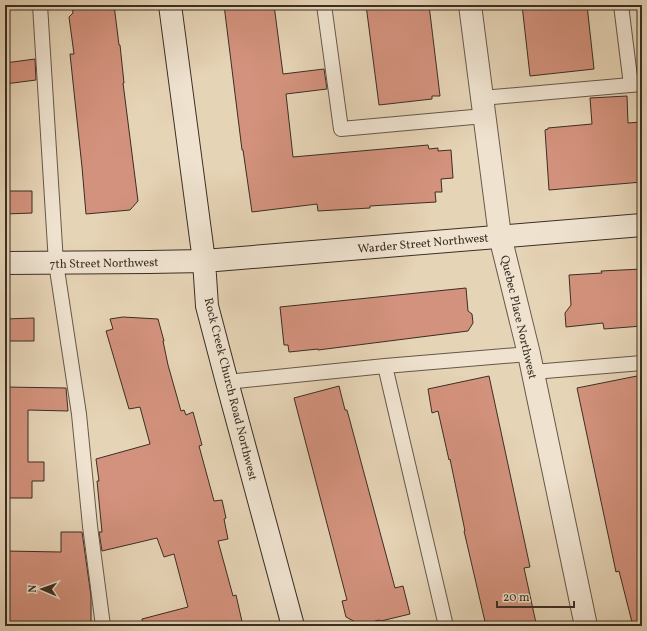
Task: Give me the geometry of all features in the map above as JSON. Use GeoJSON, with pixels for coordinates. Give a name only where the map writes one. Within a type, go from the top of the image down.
{"type":"FeatureCollection","features":[{"type":"Feature","properties":{"kind":"street","name":"Rock Creek Church Road Northwest"},"geometry":{"type":"LineString","coordinates":[[170,5],[204,261],[208,306],[226,382],[293,626]]}},
{"type":"Feature","properties":{"kind":"street","name":"Quebec Place Northwest"},"geometry":{"type":"LineString","coordinates":[[470,5],[500,236],[531,363],[586,626]]}},
{"type":"Feature","properties":{"kind":"street","name":"Warder Street Northwest"},"geometry":{"type":"LineString","coordinates":[[204,261],[642,225]]}},
{"type":"Feature","properties":{"kind":"street","name":"7th Street Northwest"},"geometry":{"type":"LineString","coordinates":[[5,263],[56,264],[204,261]]}},
{"type":"Feature","properties":{"kind":"lane"},"geometry":{"type":"LineString","coordinates":[[40,5],[56,264],[79,414],[90,526],[103,626]]}},
{"type":"Feature","properties":{"kind":"lane"},"geometry":{"type":"LineString","coordinates":[[324,5],[341,129],[637,85],[621,5]]}},
{"type":"Feature","properties":{"kind":"lane"},"geometry":{"type":"LineString","coordinates":[[226,382],[385,366],[531,363],[642,363]]}},
{"type":"Feature","properties":{"kind":"lane"},"geometry":{"type":"LineString","coordinates":[[385,366],[446,626]]}},
{"type":"Feature","properties":{"kind":"building"},"geometry":{"type":"Polygon","coordinates":[[[72,5],[114,5],[138,201],[130,210],[86,214],[70,54],[74,54],[69,17],[73,13],[72,5]]]}},
{"type":"Feature","properties":{"kind":"building"},"geometry":{"type":"Polygon","coordinates":[[[224,5],[274,5],[283,74],[324,69],[327,89],[286,94],[293,157],[428,145],[429,149],[438,148],[438,151],[451,150],[453,178],[441,179],[442,192],[435,192],[436,202],[318,211],[317,204],[252,212],[242,150],[224,5]]]}},
{"type":"Feature","properties":{"kind":"building"},"geometry":{"type":"Polygon","coordinates":[[[366,5],[429,5],[440,96],[432,96],[432,99],[379,105],[366,5]]]}},
{"type":"Feature","properties":{"kind":"building"},"geometry":{"type":"Polygon","coordinates":[[[522,5],[587,5],[594,69],[530,76],[522,5]]]}},
{"type":"Feature","properties":{"kind":"building"},"geometry":{"type":"Polygon","coordinates":[[[35,59],[36,80],[5,84],[5,63],[35,59]]]}},
{"type":"Feature","properties":{"kind":"building"},"geometry":{"type":"Polygon","coordinates":[[[627,96],[628,123],[642,122],[642,182],[549,190],[545,130],[548,128],[592,124],[590,98],[627,96]]]}},
{"type":"Feature","properties":{"kind":"building"},"geometry":{"type":"Polygon","coordinates":[[[5,191],[32,191],[32,213],[5,214],[5,191]]]}},
{"type":"Feature","properties":{"kind":"building"},"geometry":{"type":"Polygon","coordinates":[[[642,269],[642,326],[604,329],[603,323],[566,327],[565,313],[571,305],[569,275],[602,273],[601,271],[642,269]]]}},
{"type":"Feature","properties":{"kind":"building"},"geometry":{"type":"Polygon","coordinates":[[[466,288],[468,311],[472,314],[473,323],[468,331],[318,350],[289,352],[288,345],[284,345],[280,307],[466,288]]]}},
{"type":"Feature","properties":{"kind":"building"},"geometry":{"type":"Polygon","coordinates":[[[123,317],[158,319],[168,365],[181,411],[184,410],[186,415],[193,412],[202,445],[199,446],[214,501],[222,500],[226,518],[224,519],[228,539],[218,541],[233,596],[236,595],[243,626],[143,626],[142,619],[188,607],[174,554],[164,557],[157,538],[102,551],[99,532],[102,532],[96,459],[150,444],[140,407],[129,409],[106,331],[113,329],[110,319],[123,317]]]}},
{"type":"Feature","properties":{"kind":"building"},"geometry":{"type":"Polygon","coordinates":[[[34,318],[34,341],[5,341],[5,319],[34,318]]]}},
{"type":"Feature","properties":{"kind":"building"},"geometry":{"type":"Polygon","coordinates":[[[642,375],[642,626],[633,626],[619,571],[616,572],[577,388],[642,375]]]}},
{"type":"Feature","properties":{"kind":"building"},"geometry":{"type":"Polygon","coordinates":[[[489,376],[530,567],[524,568],[536,623],[523,626],[486,626],[464,531],[450,459],[449,460],[438,411],[432,413],[428,389],[489,376]]]}},
{"type":"Feature","properties":{"kind":"building"},"geometry":{"type":"Polygon","coordinates":[[[339,386],[345,410],[347,410],[395,588],[403,586],[410,614],[361,625],[346,617],[342,601],[347,600],[294,398],[339,386]]]}},
{"type":"Feature","properties":{"kind":"building"},"geometry":{"type":"Polygon","coordinates":[[[5,387],[66,388],[68,411],[28,410],[28,462],[44,462],[44,481],[32,481],[32,498],[5,498],[5,387]]]}},
{"type":"Feature","properties":{"kind":"building"},"geometry":{"type":"Polygon","coordinates":[[[61,532],[82,532],[91,596],[91,622],[27,622],[27,626],[5,626],[5,551],[61,552],[61,532]]]}}]}
